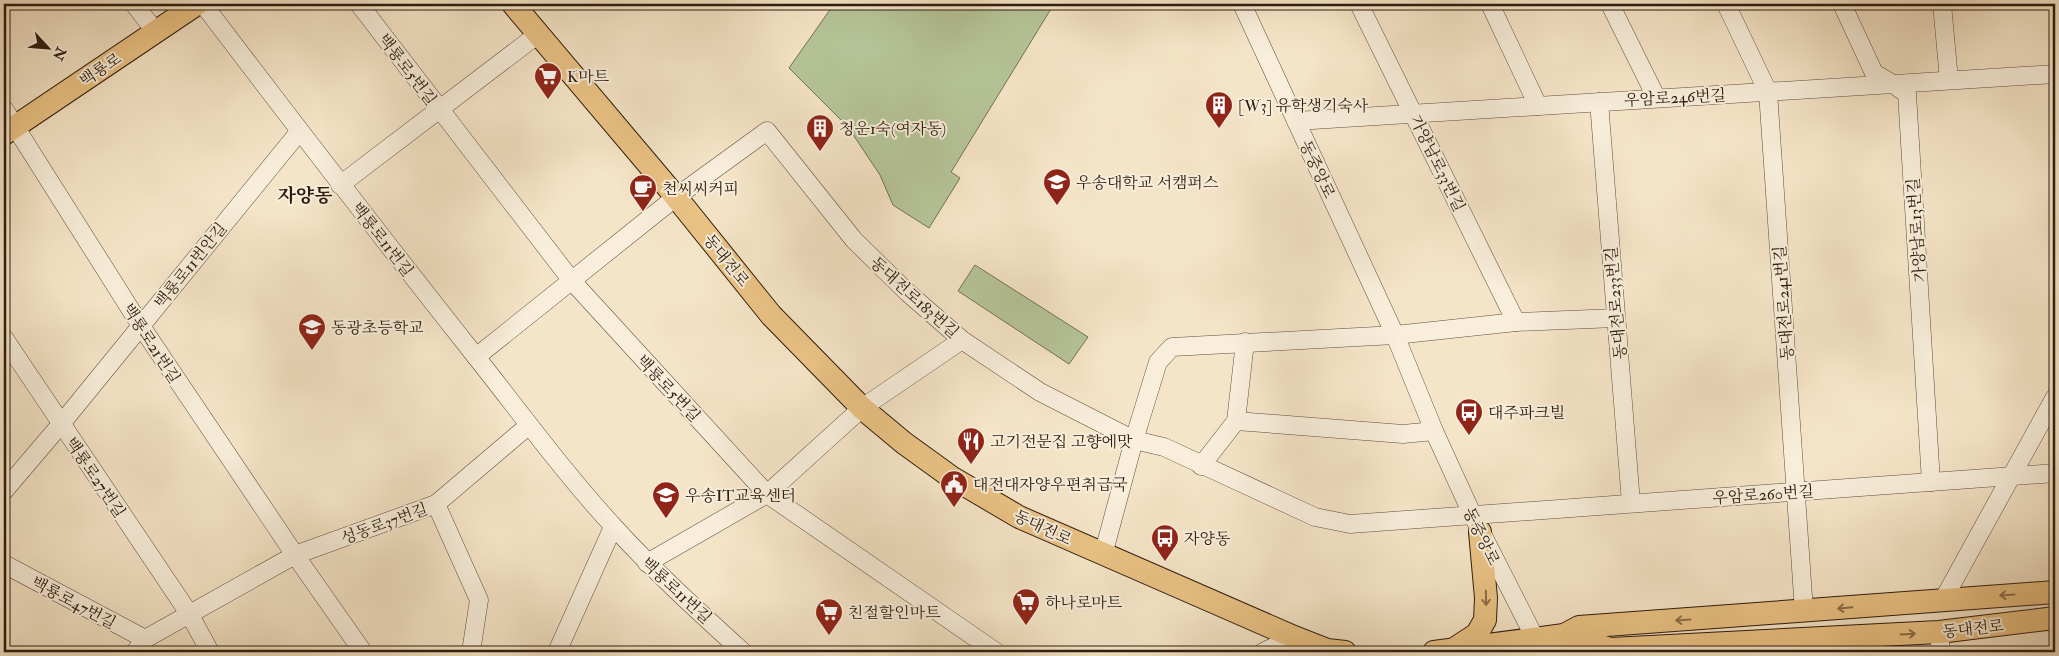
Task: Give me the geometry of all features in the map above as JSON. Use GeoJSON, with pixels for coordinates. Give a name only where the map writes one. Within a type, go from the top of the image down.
{"type":"FeatureCollection","features":[{"type":"Feature","properties":{"kind":"main road","name":"백룡로"},"geometry":{"type":"LineString","coordinates":[[7,123],[197,4]]}},
{"type":"Feature","properties":{"kind":"main road","name":"동대전로"},"geometry":{"type":"LineString","coordinates":[[513,4],[537,35],[676,197],[771,315],[862,408],[904,443],[950,477],[1019,517],[1295,645],[1345,652]]}},
{"type":"Feature","properties":{"kind":"main road"},"geometry":{"type":"LineString","coordinates":[[1442,652],[1477,634],[1485,620],[1486,598],[1476,523]]}},
{"type":"Feature","properties":{"kind":"main road","name":"동대전로"},"geometry":{"type":"LineString","coordinates":[[1442,652],[1538,646],[1580,627],[2055,592]]}},
{"type":"Feature","properties":{"kind":"main road","name":"동대전로"},"geometry":{"type":"LineString","coordinates":[[1564,635],[1605,650],[1940,642],[2055,618]]}},
{"type":"Feature","properties":{"kind":"street"},"geometry":{"type":"LineString","coordinates":[[134,4],[155,31]]}},
{"type":"Feature","properties":{"kind":"street","name":"백룡로11번길"},"geometry":{"type":"LineString","coordinates":[[203,4],[340,185],[528,426],[613,527],[647,563],[743,652]]}},
{"type":"Feature","properties":{"kind":"street","name":"백룡로5번길"},"geometry":{"type":"LineString","coordinates":[[358,4],[572,281],[767,494],[996,652]]}},
{"type":"Feature","properties":{"kind":"street","name":"동중앙로"},"geometry":{"type":"LineString","coordinates":[[1242,4],[1395,335],[1434,430],[1476,523],[1538,646]]}},
{"type":"Feature","properties":{"kind":"street","name":"가양남로33번길"},"geometry":{"type":"LineString","coordinates":[[1359,4],[1516,322]]}},
{"type":"Feature","properties":{"kind":"street"},"geometry":{"type":"LineString","coordinates":[[1490,4],[1538,106]]}},
{"type":"Feature","properties":{"kind":"street"},"geometry":{"type":"LineString","coordinates":[[1610,4],[1656,98]]}},
{"type":"Feature","properties":{"kind":"street","name":"동대전로241번길"},"geometry":{"type":"LineString","coordinates":[[1726,4],[1768,92],[1804,611]]}},
{"type":"Feature","properties":{"kind":"street","name":"가양남로13번길"},"geometry":{"type":"LineString","coordinates":[[1842,4],[1874,73],[1907,94],[1932,482]]}},
{"type":"Feature","properties":{"kind":"street"},"geometry":{"type":"LineString","coordinates":[[1942,4],[1949,80]]}},
{"type":"Feature","properties":{"kind":"street"},"geometry":{"type":"LineString","coordinates":[[440,110],[537,35]]}},
{"type":"Feature","properties":{"kind":"street","name":"우암로246번길"},"geometry":{"type":"LineString","coordinates":[[1296,121],[1413,112],[2055,74]]}},
{"type":"Feature","properties":{"kind":"street","name":"동대전로233번길"},"geometry":{"type":"LineString","coordinates":[[1599,102],[1631,503]]}},
{"type":"Feature","properties":{"kind":"street","name":"백룡로5번길"},"geometry":{"type":"LineString","coordinates":[[340,185],[440,110]]}},
{"type":"Feature","properties":{"kind":"street","name":"백룡로21번길"},"geometry":{"type":"LineString","coordinates":[[7,123],[294,555],[363,652]]}},
{"type":"Feature","properties":{"kind":"street","name":"동대전로183번길"},"geometry":{"type":"LineString","coordinates":[[676,197],[767,131],[854,240],[907,292],[962,340],[1040,392],[1134,440],[1164,448],[1315,516],[1350,524],[1476,523]]}},
{"type":"Feature","properties":{"kind":"street","name":"백룡로11번안길"},"geometry":{"type":"LineString","coordinates":[[7,482],[61,424],[300,132]]}},
{"type":"Feature","properties":{"kind":"street"},"geometry":{"type":"LineString","coordinates":[[476,357],[676,197]]}},
{"type":"Feature","properties":{"kind":"street"},"geometry":{"type":"LineString","coordinates":[[1103,555],[1134,440],[1158,362],[1172,347],[1395,335],[1516,322],[1616,318]]}},
{"type":"Feature","properties":{"kind":"street","name":"백룡로27번길"},"geometry":{"type":"LineString","coordinates":[[4,338],[190,615],[210,652]]}},
{"type":"Feature","properties":{"kind":"street"},"geometry":{"type":"LineString","coordinates":[[647,563],[767,494],[862,408],[962,340]]}},
{"type":"Feature","properties":{"kind":"street"},"geometry":{"type":"LineString","coordinates":[[1201,466],[1236,421],[1246,342]]}},
{"type":"Feature","properties":{"kind":"street","name":"동대전로"},"geometry":{"type":"LineString","coordinates":[[1943,600],[2055,397]]}},
{"type":"Feature","properties":{"kind":"street"},"geometry":{"type":"LineString","coordinates":[[1236,421],[1403,434],[1434,430]]}},
{"type":"Feature","properties":{"kind":"street"},"geometry":{"type":"LineString","coordinates":[[436,504],[528,426]]}},
{"type":"Feature","properties":{"kind":"street","name":"우암로260번길"},"geometry":{"type":"LineString","coordinates":[[1476,523],[1631,503],[2055,473]]}},
{"type":"Feature","properties":{"kind":"street","name":"성동로37번길"},"geometry":{"type":"LineString","coordinates":[[294,555],[436,504],[479,600],[471,652]]}},
{"type":"Feature","properties":{"kind":"street"},"geometry":{"type":"LineString","coordinates":[[557,652],[613,527]]}},
{"type":"Feature","properties":{"kind":"street"},"geometry":{"type":"LineString","coordinates":[[140,646],[294,555]]}},
{"type":"Feature","properties":{"kind":"street","name":"백룡로47번길"},"geometry":{"type":"LineString","coordinates":[[4,564],[140,646]]}},
{"type":"Feature","properties":{"kind":"street"},"geometry":{"type":"LineString","coordinates":[[1264,652],[1295,645]]}},
{"type":"Feature","properties":{"kind":"green space"},"geometry":{"type":"Polygon","coordinates":[[[834,4],[1054,4],[951,172],[960,178],[929,228],[893,205],[880,175],[848,127],[789,68],[834,4]]]}},
{"type":"Feature","properties":{"kind":"green space"},"geometry":{"type":"Polygon","coordinates":[[[975,265],[1088,337],[1069,364],[958,291],[975,265]]]}},
{"type":"Feature","properties":{"kind":"place","name":"K마트"},"geometry":{"type":"Point","coordinates":[548,100]}},
{"type":"Feature","properties":{"kind":"place","name":"[W3] 유학생기숙사"},"geometry":{"type":"Point","coordinates":[1219,129]}},
{"type":"Feature","properties":{"kind":"place","name":"청운1숙(여자동)"},"geometry":{"type":"Point","coordinates":[820,152]}},
{"type":"Feature","properties":{"kind":"place","name":"우송대학교 서캠퍼스"},"geometry":{"type":"Point","coordinates":[1057,206]}},
{"type":"Feature","properties":{"kind":"place","name":"천씨씨커피"},"geometry":{"type":"Point","coordinates":[643,212]}},
{"type":"Feature","properties":{"kind":"place","name":"동광초등학교"},"geometry":{"type":"Point","coordinates":[312,351]}},
{"type":"Feature","properties":{"kind":"place","name":"대주파크빌"},"geometry":{"type":"Point","coordinates":[1469,436]}},
{"type":"Feature","properties":{"kind":"place","name":"고기전문집 고향에맛"},"geometry":{"type":"Point","coordinates":[971,465]}},
{"type":"Feature","properties":{"kind":"place","name":"대전대자양우편취급국"},"geometry":{"type":"Point","coordinates":[954,508]}},
{"type":"Feature","properties":{"kind":"place","name":"우송IT교육센터"},"geometry":{"type":"Point","coordinates":[666,519]}},
{"type":"Feature","properties":{"kind":"place","name":"자양동"},"geometry":{"type":"Point","coordinates":[1165,562]}},
{"type":"Feature","properties":{"kind":"place","name":"하나로마트"},"geometry":{"type":"Point","coordinates":[1026,626]}},
{"type":"Feature","properties":{"kind":"place","name":"친절할인마트"},"geometry":{"type":"Point","coordinates":[829,636]}},
{"type":"Feature","properties":{"kind":"district","name":"자양동"},"geometry":{"type":"Point","coordinates":[305,195]}}]}
